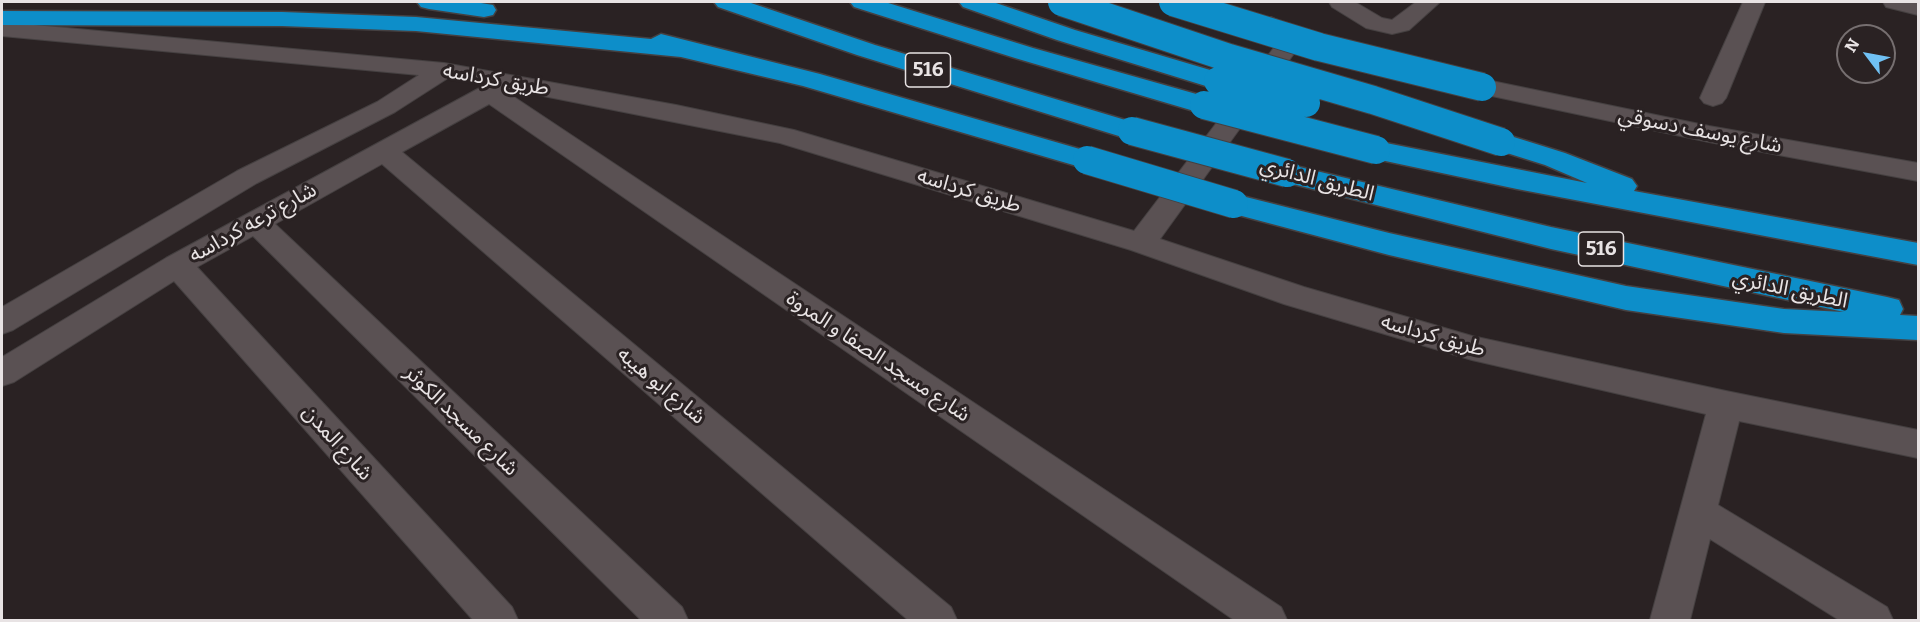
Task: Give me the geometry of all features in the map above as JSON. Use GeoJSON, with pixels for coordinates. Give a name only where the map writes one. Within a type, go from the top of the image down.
{"type":"FeatureCollection","features":[{"type":"Feature","properties":{"kind":"highway"},"geometry":{"type":"LineString","coordinates":[[429,2],[622,32],[681,49],[811,80],[1234,204],[1389,244],[1626,298],[1784,321],[1918,328]]}},
{"type":"Feature","properties":{"kind":"highway","name":"الطريق الدائري"},"geometry":{"type":"LineString","coordinates":[[726,2],[887,57],[1132,131],[1287,173],[1551,238],[1918,315]]}},
{"type":"Feature","properties":{"kind":"highway","name":"الطريق الدائري"},"geometry":{"type":"LineString","coordinates":[[862,2],[1024,53],[1204,105],[1376,150],[1517,180],[1918,254]]}},
{"type":"Feature","properties":{"kind":"highway"},"geometry":{"type":"LineString","coordinates":[[971,2],[1066,35],[1218,81],[1405,126],[1501,142]]}},
{"type":"Feature","properties":{"kind":"highway"},"geometry":{"type":"LineString","coordinates":[[1062,2],[1229,58],[1373,100],[1555,159],[1610,180],[1665,206]]}},
{"type":"Feature","properties":{"kind":"highway"},"geometry":{"type":"LineString","coordinates":[[1173,2],[1319,47],[1482,87]]}},
{"type":"Feature","properties":{"kind":"highway"},"geometry":{"type":"LineString","coordinates":[[2,18],[282,19],[416,24],[681,49]]}},
{"type":"Feature","properties":{"kind":"street"},"geometry":{"type":"LineString","coordinates":[[1141,243],[1291,41],[1291,34],[1275,25],[1199,2]]}},
{"type":"Feature","properties":{"kind":"street"},"geometry":{"type":"LineString","coordinates":[[1340,2],[1374,23],[1392,27],[1401,25],[1429,2]]}},
{"type":"Feature","properties":{"kind":"street"},"geometry":{"type":"LineString","coordinates":[[1713,98],[1754,2]]}},
{"type":"Feature","properties":{"kind":"street"},"geometry":{"type":"LineString","coordinates":[[1894,2],[1918,8]]}},
{"type":"Feature","properties":{"kind":"street","name":"طريق كرداسه"},"geometry":{"type":"LineString","coordinates":[[2,29],[444,70],[500,88],[785,136],[1141,243],[1295,296],[1472,348],[1725,405],[1918,444]]}},
{"type":"Feature","properties":{"kind":"street","name":"شارع ترعه كرداسه"},"geometry":{"type":"LineString","coordinates":[[3,321],[248,177],[386,107],[444,70]]}},
{"type":"Feature","properties":{"kind":"street","name":"شارع يوسف دسوقي"},"geometry":{"type":"LineString","coordinates":[[1482,87],[1709,134],[1918,172]]}},
{"type":"Feature","properties":{"kind":"street","name":"شارع ترعه كرداسه"},"geometry":{"type":"LineString","coordinates":[[2,373],[177,265],[500,88]]}},
{"type":"Feature","properties":{"kind":"street","name":"شارع مسجد الصفا و المروة"},"geometry":{"type":"LineString","coordinates":[[500,88],[1267,621]]}},
{"type":"Feature","properties":{"kind":"street","name":"شارع ابو هيبه"},"geometry":{"type":"LineString","coordinates":[[384,151],[937,621]]}},
{"type":"Feature","properties":{"kind":"street","name":"شارع مسجد الكوثر"},"geometry":{"type":"LineString","coordinates":[[255,221],[668,621]]}},
{"type":"Feature","properties":{"kind":"street","name":"شارع المدن"},"geometry":{"type":"LineString","coordinates":[[177,265],[498,621]]}},
{"type":"Feature","properties":{"kind":"street"},"geometry":{"type":"LineString","coordinates":[[3,321],[42,347]]}},
{"type":"Feature","properties":{"kind":"street"},"geometry":{"type":"LineString","coordinates":[[1670,621],[1725,405]]}},
{"type":"Feature","properties":{"kind":"street"},"geometry":{"type":"LineString","coordinates":[[1698,512],[1873,621]]}}]}
